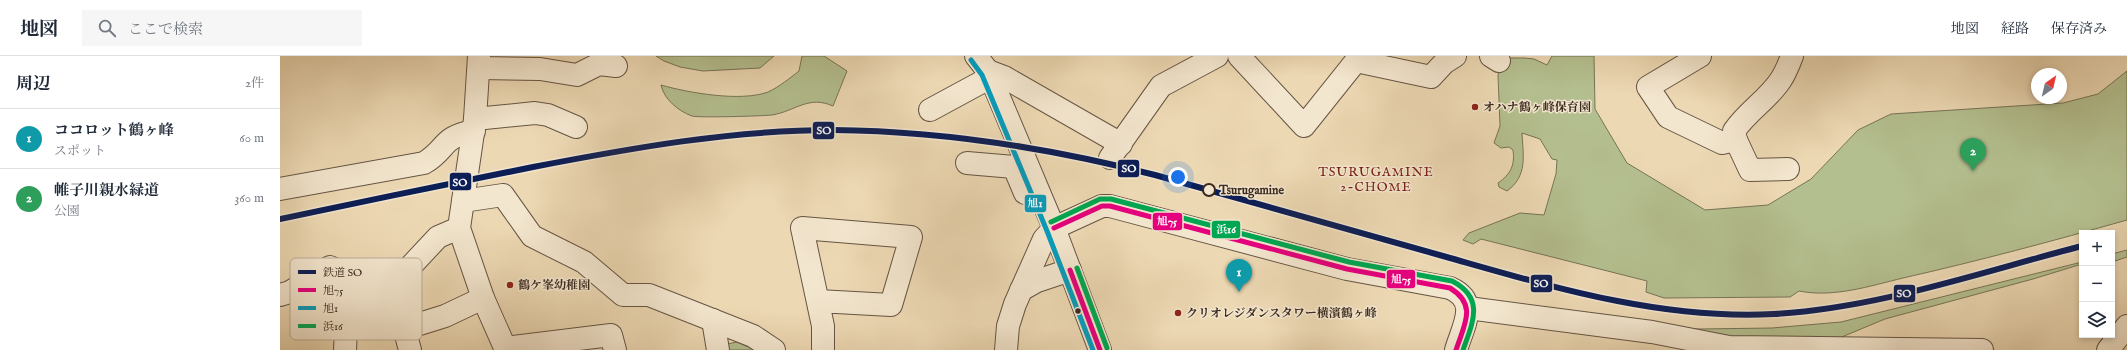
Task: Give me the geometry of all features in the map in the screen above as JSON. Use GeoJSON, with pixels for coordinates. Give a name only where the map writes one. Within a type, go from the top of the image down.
{"type":"FeatureCollection","features":[{"type":"Feature","properties":{"kind":"street"},"geometry":{"type":"LineString","coordinates":[[985,68],[1004,77],[1116,151],[1161,86],[1217,56]]}},
{"type":"Feature","properties":{"kind":"street"},"geometry":{"type":"LineString","coordinates":[[1239,56],[1304,126],[1356,61],[1431,77],[1444,63],[1455,56]]}},
{"type":"Feature","properties":{"kind":"street"},"geometry":{"type":"LineString","coordinates":[[1700,56],[1648,87],[1668,117],[1722,143],[1736,140]]}},
{"type":"Feature","properties":{"kind":"street"},"geometry":{"type":"LineString","coordinates":[[1788,169],[1750,170],[1736,140],[1734,131],[1744,117],[1770,94],[1781,80],[1792,56]]}},
{"type":"Feature","properties":{"kind":"street"},"geometry":{"type":"LineString","coordinates":[[615,350],[611,336],[506,349],[483,298],[459,228],[474,125],[479,62],[577,75],[599,64],[616,66]]}},
{"type":"Feature","properties":{"kind":"street"},"geometry":{"type":"LineString","coordinates":[[930,110],[985,68]]}},
{"type":"Feature","properties":{"kind":"street"},"geometry":{"type":"LineString","coordinates":[[985,68],[1049,233]]}},
{"type":"Feature","properties":{"kind":"street"},"geometry":{"type":"LineString","coordinates":[[280,189],[424,163],[433,158],[444,143],[453,136],[474,125],[535,113],[548,116],[576,127]]}},
{"type":"Feature","properties":{"kind":"street"},"geometry":{"type":"LineString","coordinates":[[967,163],[1014,167],[1070,270],[1100,350]]}},
{"type":"Feature","properties":{"kind":"street"},"geometry":{"type":"LineString","coordinates":[[463,201],[503,195],[532,236],[584,262],[623,295],[649,295],[752,336],[774,350]]}},
{"type":"Feature","properties":{"kind":"street"},"geometry":{"type":"LineString","coordinates":[[1006,350],[1008,326],[1021,290],[1049,233],[1102,206],[1110,206],[1346,269],[1450,288],[1464,298],[1468,308],[1456,350]]}},
{"type":"Feature","properties":{"kind":"street"},"geometry":{"type":"LineString","coordinates":[[418,258],[438,237],[459,228]]}},
{"type":"Feature","properties":{"kind":"street"},"geometry":{"type":"LineString","coordinates":[[818,301],[891,305],[911,237],[802,228],[823,326],[823,350]]}},
{"type":"Feature","properties":{"kind":"street"},"geometry":{"type":"LineString","coordinates":[[1021,290],[1037,281],[1070,270]]}},
{"type":"Feature","properties":{"kind":"street"},"geometry":{"type":"LineString","coordinates":[[280,295],[290,292]]}},
{"type":"Feature","properties":{"kind":"street"},"geometry":{"type":"LineString","coordinates":[[422,323],[445,316],[483,298]]}},
{"type":"Feature","properties":{"kind":"street"},"geometry":{"type":"LineString","coordinates":[[1468,308],[1652,332],[1727,349],[1982,350]]}},
{"type":"Feature","properties":{"kind":"street"},"geometry":{"type":"LineString","coordinates":[[713,320],[718,350]]}},
{"type":"Feature","properties":{"kind":"street"},"geometry":{"type":"LineString","coordinates":[[2108,350],[2127,326]]}},
{"type":"Feature","properties":{"kind":"street"},"geometry":{"type":"LineString","coordinates":[[345,350],[346,340]]}},
{"type":"Feature","properties":{"kind":"street"},"geometry":{"type":"LineString","coordinates":[[407,340],[410,350]]}},
{"type":"Feature","properties":{"kind":"green space"},"geometry":{"type":"Polygon","coordinates":[[[656,56],[774,56],[760,68],[703,71],[680,67],[664,61],[656,56]]]}},
{"type":"Feature","properties":{"kind":"green space"},"geometry":{"type":"Polygon","coordinates":[[[802,56],[824,56],[847,71],[833,106],[816,102],[772,115],[697,117],[682,111],[672,104],[665,95],[661,85],[686,91],[715,95],[757,95],[772,90],[799,71],[802,56]]]}},
{"type":"Feature","properties":{"kind":"green space"},"geometry":{"type":"Polygon","coordinates":[[[1552,56],[1594,56],[1595,109],[1627,163],[1705,210],[1768,205],[1811,179],[1858,130],[1891,114],[2067,104],[2067,102],[2098,94],[2127,71],[2127,220],[2090,230],[2079,230],[2079,233],[1987,258],[1851,290],[1825,293],[1799,291],[1790,297],[1664,298],[1646,292],[1647,281],[1481,239],[1473,244],[1463,240],[1469,233],[1520,213],[1544,215],[1556,174],[1557,160],[1552,159],[1540,139],[1522,133],[1523,165],[1518,179],[1507,191],[1499,187],[1498,183],[1509,173],[1513,165],[1513,150],[1509,147],[1501,148],[1494,143],[1500,126],[1498,75],[1502,62],[1506,58],[1525,58],[1534,59],[1547,65],[1552,56]]]}},
{"type":"Feature","properties":{"kind":"green space"},"geometry":{"type":"Polygon","coordinates":[[[2127,250],[2127,257],[2115,261],[2115,253],[2127,250]]]}},
{"type":"Feature","properties":{"kind":"green space"},"geometry":{"type":"Polygon","coordinates":[[[2079,263],[2079,265],[2033,279],[1885,319],[1837,339],[1755,340],[1655,325],[1698,329],[1772,328],[1841,322],[2079,263]]]}},
{"type":"Feature","properties":{"kind":"green space"},"geometry":{"type":"Polygon","coordinates":[[[737,342],[755,350],[727,350],[727,344],[737,342]]]}},
{"type":"Feature","properties":{"kind":"rail line","name":"SO"},"geometry":{"type":"LineString","coordinates":[[280,219],[607,153],[682,141],[757,133],[833,130],[915,134],[996,143],[1036,149],[1115,165],[1530,280],[1610,300],[1691,312],[1732,315],[1774,314],[1852,304],[1930,288],[2079,247]]}},
{"type":"Feature","properties":{"kind":"transit line","name":"旭1"},"geometry":{"type":"LineString","coordinates":[[971,60],[982,75],[1047,231],[1093,350]]}},
{"type":"Feature","properties":{"kind":"transit line","name":"浜16"},"geometry":{"type":"LineString","coordinates":[[1051,222],[1100,199],[1111,199],[1349,262],[1452,281],[1469,295],[1473,303],[1473,320],[1463,350]]}},
{"type":"Feature","properties":{"kind":"transit line","name":"旭75"},"geometry":{"type":"LineString","coordinates":[[1054,228],[1102,206],[1110,206],[1347,269],[1450,288],[1464,301],[1466,308],[1465,324],[1456,350]]}},
{"type":"Feature","properties":{"kind":"transit line","name":"浜16"},"geometry":{"type":"LineString","coordinates":[[1077,268],[1107,348]]}},
{"type":"Feature","properties":{"kind":"transit line","name":"旭75"},"geometry":{"type":"LineString","coordinates":[[1070,270],[1100,350]]}},
{"type":"Feature","properties":{"kind":"place","name":"オハナ鶴ヶ峰保育園"},"geometry":{"type":"Point","coordinates":[1475,107]}},
{"type":"Feature","properties":{"kind":"place","name":"帷子川親水緑道"},"geometry":{"type":"Point","coordinates":[1973,171]}},
{"type":"Feature","properties":{"kind":"place","name":"Tsurugamine"},"geometry":{"type":"Point","coordinates":[1209,190]}},
{"type":"Feature","properties":{"kind":"place","name":"鶴ケ峯幼稚園"},"geometry":{"type":"Point","coordinates":[510,285]}},
{"type":"Feature","properties":{"kind":"place","name":"ココロット鶴ヶ峰"},"geometry":{"type":"Point","coordinates":[1239,292]}},
{"type":"Feature","properties":{"kind":"place","name":"クリオレジダンスタワー横濱鶴ヶ峰"},"geometry":{"type":"Point","coordinates":[1178,313]}},
{"type":"Feature","properties":{"kind":"district","name":"TSURUGAMINE 2-CHOME"},"geometry":{"type":"Point","coordinates":[1376,180]}}]}
